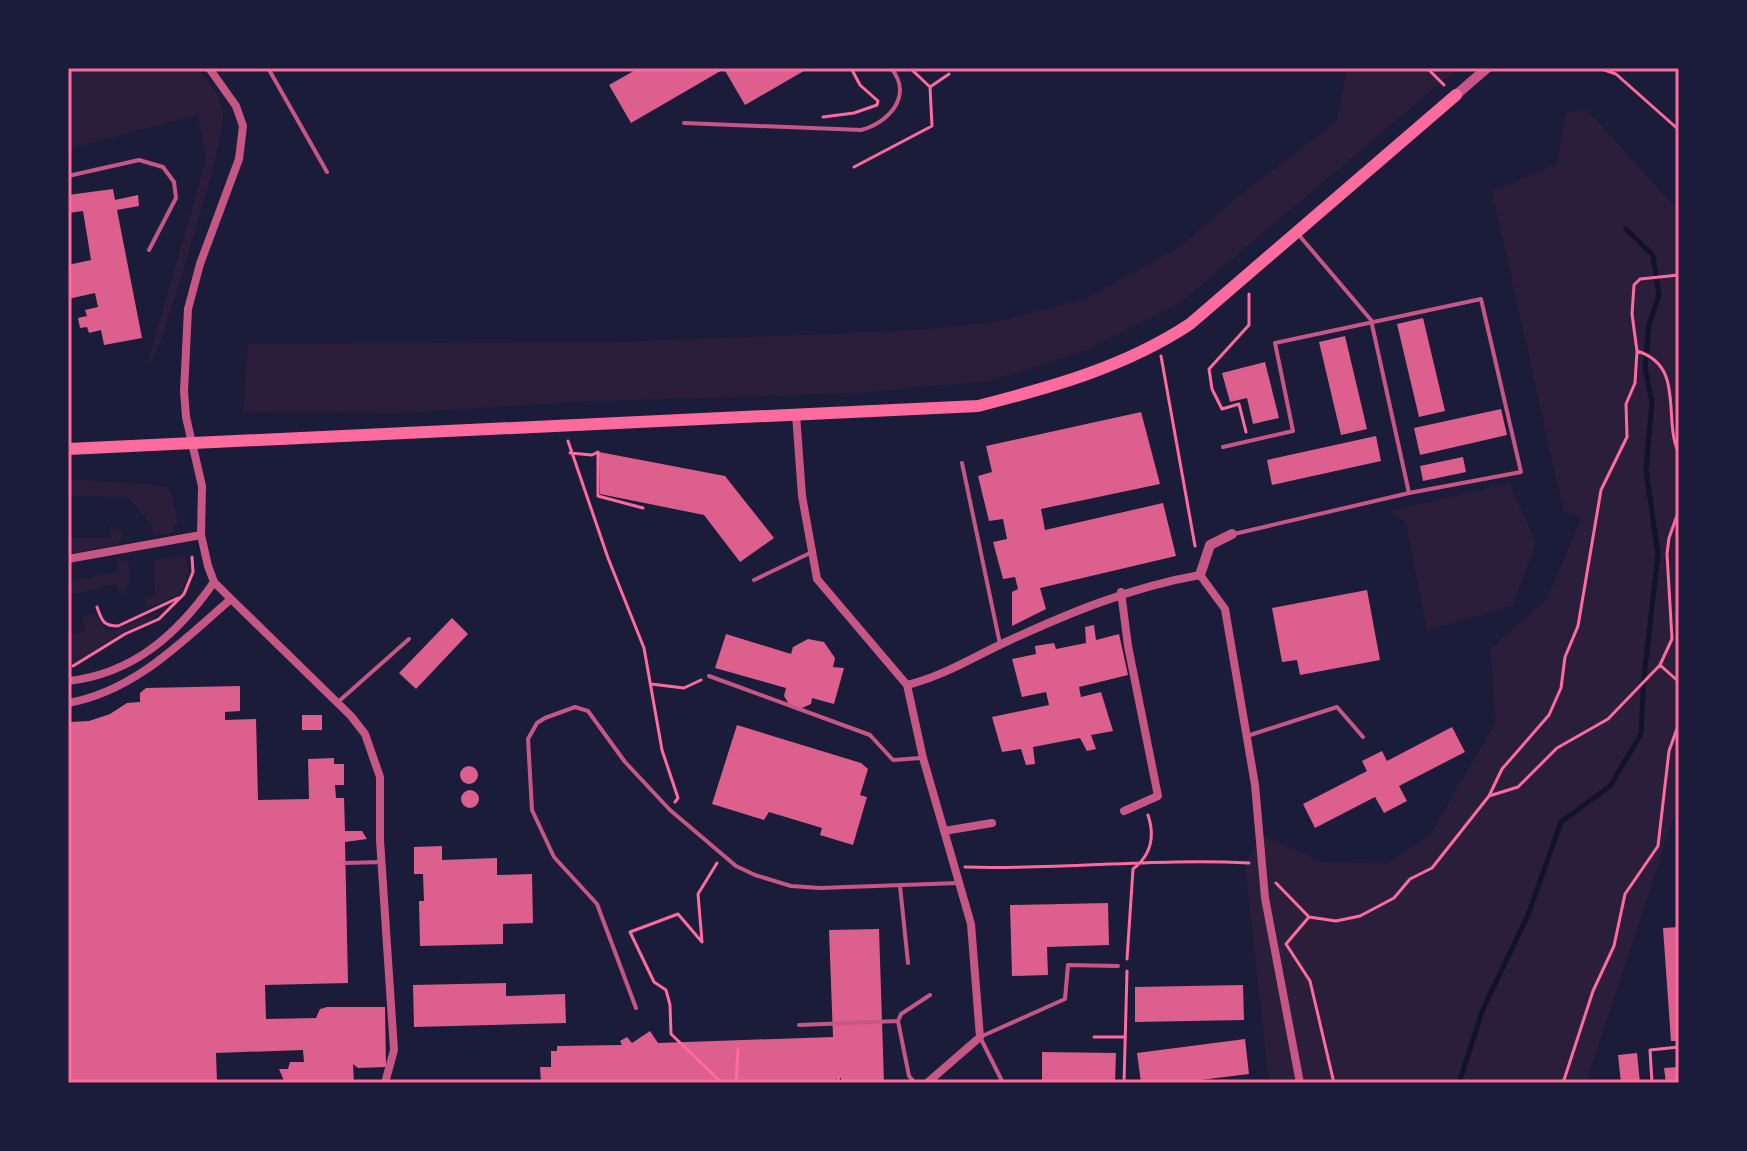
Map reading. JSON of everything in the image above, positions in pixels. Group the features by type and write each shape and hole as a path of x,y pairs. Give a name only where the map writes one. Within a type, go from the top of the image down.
{"main road":[{"path":"68,449 193,446 978,406 1095,373 1159,345 1190,324 1298,234 1456,95"}],"street":[{"path":"209,68 236,106 243,126 239,159 200,264 188,309 184,391 202,486 201,535 214,582 338,702 365,734 377,766 382,793 382,862 394,1050 385,1083"},
{"path":"1456,95 1487,68"},
{"path":"796,414 810,553 817,579 907,685 923,758 971,924 980,1037 927,1083"},
{"path":"1200,575 1210,545 1232,534"},
{"path":"68,559 201,535"},
{"path":"1200,575 1225,609 1255,785 1261,866 1300,1083"},
{"path":"907,685 938,678 1000,644 1121,592 1200,575"},
{"path":"68,681 119,671 183,623 214,582"},
{"path":"1121,592 1128,646 1158,796 1124,811"},
{"path":"68,703 98,698 138,677 231,599"},
{"path":"944,831 992,823"}],"lane":[{"path":"268,68 327,172"},
{"path":"684,123 861,130 879,125 896,108 900,95 891,68"},
{"path":"68,176 139,160 163,167 174,182 176,198 149,250"},
{"path":"1298,234 1371,320 1409,493"},
{"path":"1223,447 1293,431 1275,343 1371,320 1481,299 1521,472 1409,493 1232,534"},
{"path":"962,463 1000,644"},
{"path":"754,580 810,553"},
{"path":"338,702 409,639"},
{"path":"709,676 870,735 893,760 923,758"},
{"path":"636,1008 597,904 554,857 532,810 528,739 532,729 545,718 575,707 588,711 625,762 670,810 722,854 755,875 791,886 958,883"},
{"path":"1247,736 1337,707 1363,737"},
{"path":"345,863 382,862"},
{"path":"900,886 908,963"},
{"path":"1003,1083 980,1037 1065,999 1068,965 1118,966"},
{"path":"915,1083 909,1076 898,1021 901,1014 930,995"},
{"path":"799,1025 898,1021"}],"path":[{"path":"820,118 854,113 877,105 878,101 860,85 851,68"},
{"path":"854,167 932,126 930,87 910,68"},
{"path":"1427,68 1456,95"},
{"path":"1599,68 1616,74 1679,130"},
{"path":"930,87 949,74"},
{"path":"953,867 1033,869 1143,862 1261,866 1309,917 1336,921 1360,916 1394,898 1410,879 1432,868 1489,796 1502,769 1549,715 1561,688 1565,657 1578,626 1601,490 1627,437 1626,404 1635,383 1637,351 1632,314 1634,285 1640,279 1679,275"},
{"path":"1244,278 1250,295 1249,325 1209,369 1212,389 1222,409 1239,404 1248,441"},
{"path":"1159,345 1200,575"},
{"path":"1637,351 1652,356 1668,375 1672,395 1671,436 1679,454"},
{"path":"568,425 570,453 644,648 662,750 678,798 670,810"},
{"path":"570,453 592,455 598,452 598,496 643,508"},
{"path":"1489,796 1518,787 1557,748 1608,719 1660,665 1672,639 1667,554 1679,510"},
{"path":"68,667 159,619 184,594 193,572 188,538"},
{"path":"97,607 101,621 108,626 118,626 184,594"},
{"path":"1660,665 1679,682"},
{"path":"651,684 684,688 709,676"},
{"path":"1563,1083 1593,991 1614,946 1625,894 1658,846 1669,751 1679,723"},
{"path":"1124,1083 1128,915 1133,869 1143,862 1154,834 1144,804"},
{"path":"722,854 698,894 702,942 678,914 630,932 654,982 666,990 671,1034 722,1083"},
{"path":"1309,917 1286,944 1310,981 1334,1083"},
{"path":"1094,1037 1125,1037"},
{"path":"1652,1083 1650,1050 1679,1047"},
{"path":"736,1083 738,1049"}],"shaded area":[{"path":"68,68 197,68 216,93 223,109 217,150 198,221 161,342 146,368 206,160 198,115 68,149"},
{"path":"1347,68 1458,68 1180,303 1087,350 989,381 858,393 572,402 399,413 243,412 248,344 620,342 903,331 991,323 1085,299 1181,246 1238,196 1337,121"},
{"path":"1587,110 1679,211 1679,802 1586,1083 1269,1083 1245,864 1261,834 1322,862 1388,863 1430,835 1496,722 1490,650 1548,597 1581,519 1563,510 1492,191 1557,164 1566,113"},
{"path":"68,479 166,486 172,495 178,522 173,526 173,533 153,535 151,524 128,497 68,496"},
{"path":"1509,483 1536,543 1513,605 1427,631 1406,523 1389,511"},
{"path":"111,525 124,533 117,545 68,554 68,538 111,538"},
{"path":"185,555 189,573 181,594 146,608 144,598 155,596 154,560"},
{"path":"117,557 129,564 129,584 124,593 120,594 116,584 68,596 68,582 119,571"},
{"path":"160,611 151,621 121,633 76,662 68,662 68,635 85,632 82,616 95,613 104,628 111,631"}],"building":[{"path":"639,68 809,68 745,105 724,69 631,123 609,85"},
{"path":"113,189 115,200 138,195 139,206 117,210 142,338 104,345 101,330 89,333 87,327 80,328 78,318 87,316 85,310 98,307 95,293 68,299 68,265 91,260 83,211 68,213 68,195"},
{"path":"1423,318 1445,411 1419,417 1397,324"},
{"path":"1345,336 1367,429 1341,435 1319,342"},
{"path":"1265,362 1279,418 1253,424 1247,398 1230,402 1222,373"},
{"path":"1501,409 1507,435 1420,455 1414,428"},
{"path":"1141,412 1160,484 1041,509 1045,530 1163,503 1176,556 1040,588 1046,609 1012,626 1012,592 1018,589 1015,577 1003,579 993,542 1007,539 1003,519 989,521 978,476 992,472 986,446"},
{"path":"1376,436 1381,461 1272,485 1267,460"},
{"path":"599,452 725,476 774,538 740,562 704,515 600,494"},
{"path":"1463,457 1466,472 1423,481 1420,466"},
{"path":"1367,590 1380,660 1300,675 1297,660 1282,662 1272,608"},
{"path":"452,618 468,634 416,689 399,673"},
{"path":"1094,625 1096,640 1119,634 1128,675 1079,687 1081,697 1101,692 1113,731 1091,735 1096,749 1087,751 1080,738 1033,747 1035,764 1026,765 1021,749 1002,752 992,717 1049,705 1046,692 1022,697 1012,659 1036,654 1035,646 1054,643 1056,649 1086,643 1085,627"},
{"path":"726,634 791,654 793,647 808,639 824,642 835,658 833,667 844,668 834,704 812,698 811,704 802,708 790,706 784,696 786,688 715,668"},
{"path":"240,686 240,711 225,712 225,720 256,719 258,800 309,799 308,759 334,758 334,764 344,764 344,785 335,785 336,798 344,798 345,831 362,831 367,839 345,842 348,983 265,985 266,1019 316,1018 320,1009 327,1007 385,1007 386,1067 358,1068 353,1064 354,1083 285,1083 279,1069 288,1069 290,1062 304,1062 303,1050 216,1053 217,1083 68,1083 70,722 89,721 110,714 127,703 140,702 140,693 146,688"},
{"path":"302,715 322,715 322,730 302,730"},
{"path":"737,725 861,763 868,769 860,795 867,797 853,845 820,835 822,828 769,812 764,820 712,804"},
{"path":"1452,727 1465,752 1399,786 1407,801 1384,813 1375,797 1315,828 1303,804 1367,771 1362,761 1382,751 1387,761"},
{"path":"465,766 473,766 478,775 476,782 465,784 460,779 460,771"},
{"path":"466,790 474,790 479,799 477,806 466,808 461,803 461,795"},
{"path":"442,846 442,860 497,858 497,875 532,874 533,923 503,924 503,944 420,946 419,901 424,901 423,874 414,874 414,847"},
{"path":"1108,903 1109,945 1047,947 1048,975 1012,976 1010,905"},
{"path":"1679,927 1679,1041 1671,1041 1663,928"},
{"path":"879,929 884,1083 841,1083 841,1078 836,1078 837,1083 541,1083 540,1067 551,1067 551,1051 557,1051 557,1046 622,1045 620,1041 627,1037 632,1043 650,1031 658,1043 833,1037 829,930"},
{"path":"506,983 506,996 565,994 566,1023 414,1027 413,985"},
{"path":"1243,985 1244,1020 1135,1022 1135,987"},
{"path":"1245,1039 1249,1074 1176,1083 1141,1083 1137,1053"},
{"path":"1042,1052 1116,1053 1115,1083 1042,1083"},
{"path":"1637,1053 1640,1083 1621,1083 1618,1055"},
{"path":"1679,1067 1679,1083 1666,1083 1664,1068"}],"waterway":[{"path":"1459,1083 1483,1009 1528,915 1561,822 1610,786 1641,734 1658,554 1646,470 1652,402 1645,368 1649,325 1659,295 1653,255 1626,229"}]}
